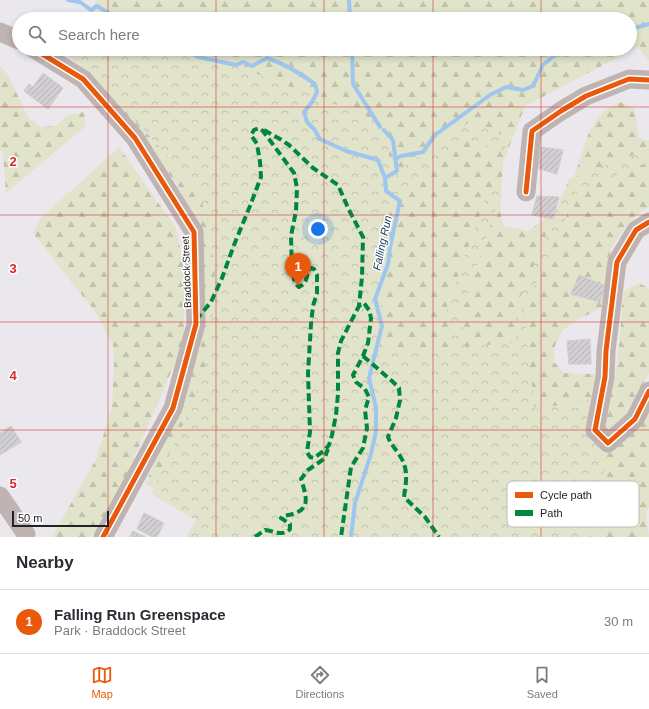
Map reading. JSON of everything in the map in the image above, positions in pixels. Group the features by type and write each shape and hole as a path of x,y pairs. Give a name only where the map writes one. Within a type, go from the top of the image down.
{"street":[{"path":"0,32 12,37"},
{"name":"Braddock Street","path":"45,56 83,79 135,138 194,232 196,324 173,408 116,512 104,537"},
{"path":"526,192 532,131 586,96 629,79 649,80"},
{"path":"649,222 636,230 616,262 606,351 605,377 595,430 608,443 636,419 649,391"},
{"path":"0,496 26,534"}],"green space":[{"path":"97,0 649,0 649,61 637,48 637,12 90,12"},
{"path":"69,56 621,56 525,106 503,163 500,212 504,226 529,231 566,201 588,135 595,122 605,110 620,102 634,108 639,138 649,140 649,207 637,214 627,225 610,250 613,298 601,308 575,321 562,331 555,346 554,362 564,373 616,375 624,291 640,283 649,289 649,373 634,401 649,412 649,507 646,514 649,537 192,537 203,516 146,484 157,453 201,346 202,239 177,184"},
{"path":"78,56 211,56 376,120 387,140 392,174 468,123 512,138 503,151 463,139 391,200 381,301 380,352 449,351 447,306 489,189 502,191 462,310 465,347 517,342 515,310 569,179 649,149 649,162 578,190 524,310 535,409 588,400 605,466 602,481 507,481 507,527 592,527 590,537 186,537 196,520 151,494 192,405 210,354 215,271 207,217 197,189 126,110 74,62"},
{"path":"0,66 8,75 28,117 41,127 56,126 68,115 84,112 86,126 6,193 3,153 0,150"},
{"path":"119,147 176,228 184,268 184,342 122,486 91,537 52,537 96,459 112,407 114,361 113,345 96,313 33,233 41,218"}],"building":[{"path":"43,73 63,88 48,109 24,91 29,84 33,87"},
{"path":"541,147 563,150 557,174 537,168"},
{"path":"537,196 559,197 553,219 532,215"},
{"path":"579,275 605,286 600,302 571,294"},
{"path":"590,339 591,364 569,364 567,341"},
{"path":"11,426 21,442 0,455 0,433"},
{"path":"144,513 164,523 157,537 153,537 137,529"},
{"path":"133,531 146,537 130,537"}],"waterway":[{"path":"68,0 80,2 91,10 97,6 107,12"},
{"name":"Falling Run","path":"349,0 350,12"},
{"path":"637,27 649,24"},
{"path":"196,56 236,65 243,62 252,66 267,58 274,60 304,76 315,84 317,92 312,102 304,112 307,122 314,129 320,139 346,151 378,160 385,178"},
{"name":"Falling Run","path":"352,56 353,84 380,127"},
{"path":"395,159 401,156 423,152 435,135 490,95 506,87 523,90 533,86 543,65 554,56"},
{"name":"Falling Run","path":"351,537 355,503 371,454 376,431 376,408 369,378 382,326 375,299 388,264 390,247 400,201 386,191 385,178 397,171 393,140 384,130"}],"marked path":[{"path":"196,320 211,302 222,278 261,177 257,144 251,135 254,130 259,128 263,131 294,173 297,188 296,211 291,236 292,271 295,283 299,287 303,284 307,278 308,271 311,268 314,269 317,275 317,293 313,306 308,373 310,432 307,452 310,457 314,458 325,450 329,445 332,435 336,415 338,394 338,353 341,341 359,306 364,303 369,310 371,318 368,343 353,375 356,382 365,389 369,397 365,410 367,428 363,448 351,467 341,537"},
{"path":"264,130 289,145 313,168 338,185 363,237 362,277 359,306"},
{"path":"363,356 399,388 400,400 396,418 388,437 405,466 406,476 404,497 425,517 439,537"},
{"path":"255,537 265,530 285,533 290,529 290,524 281,518 283,516 299,512 303,508 306,499 301,479 308,470 324,459 328,449"}],"cycle path":[{"path":"45,56 83,79 135,138 194,232 196,324 173,408 103,537"},
{"path":"526,192 532,131 586,96 629,79 649,80"},
{"path":"649,222 636,230 617,262 606,351 605,377 595,430 608,443 635,419 649,391"}],"place":[{"name":"Falling Run Greenspace","path":"298,286"}]}
